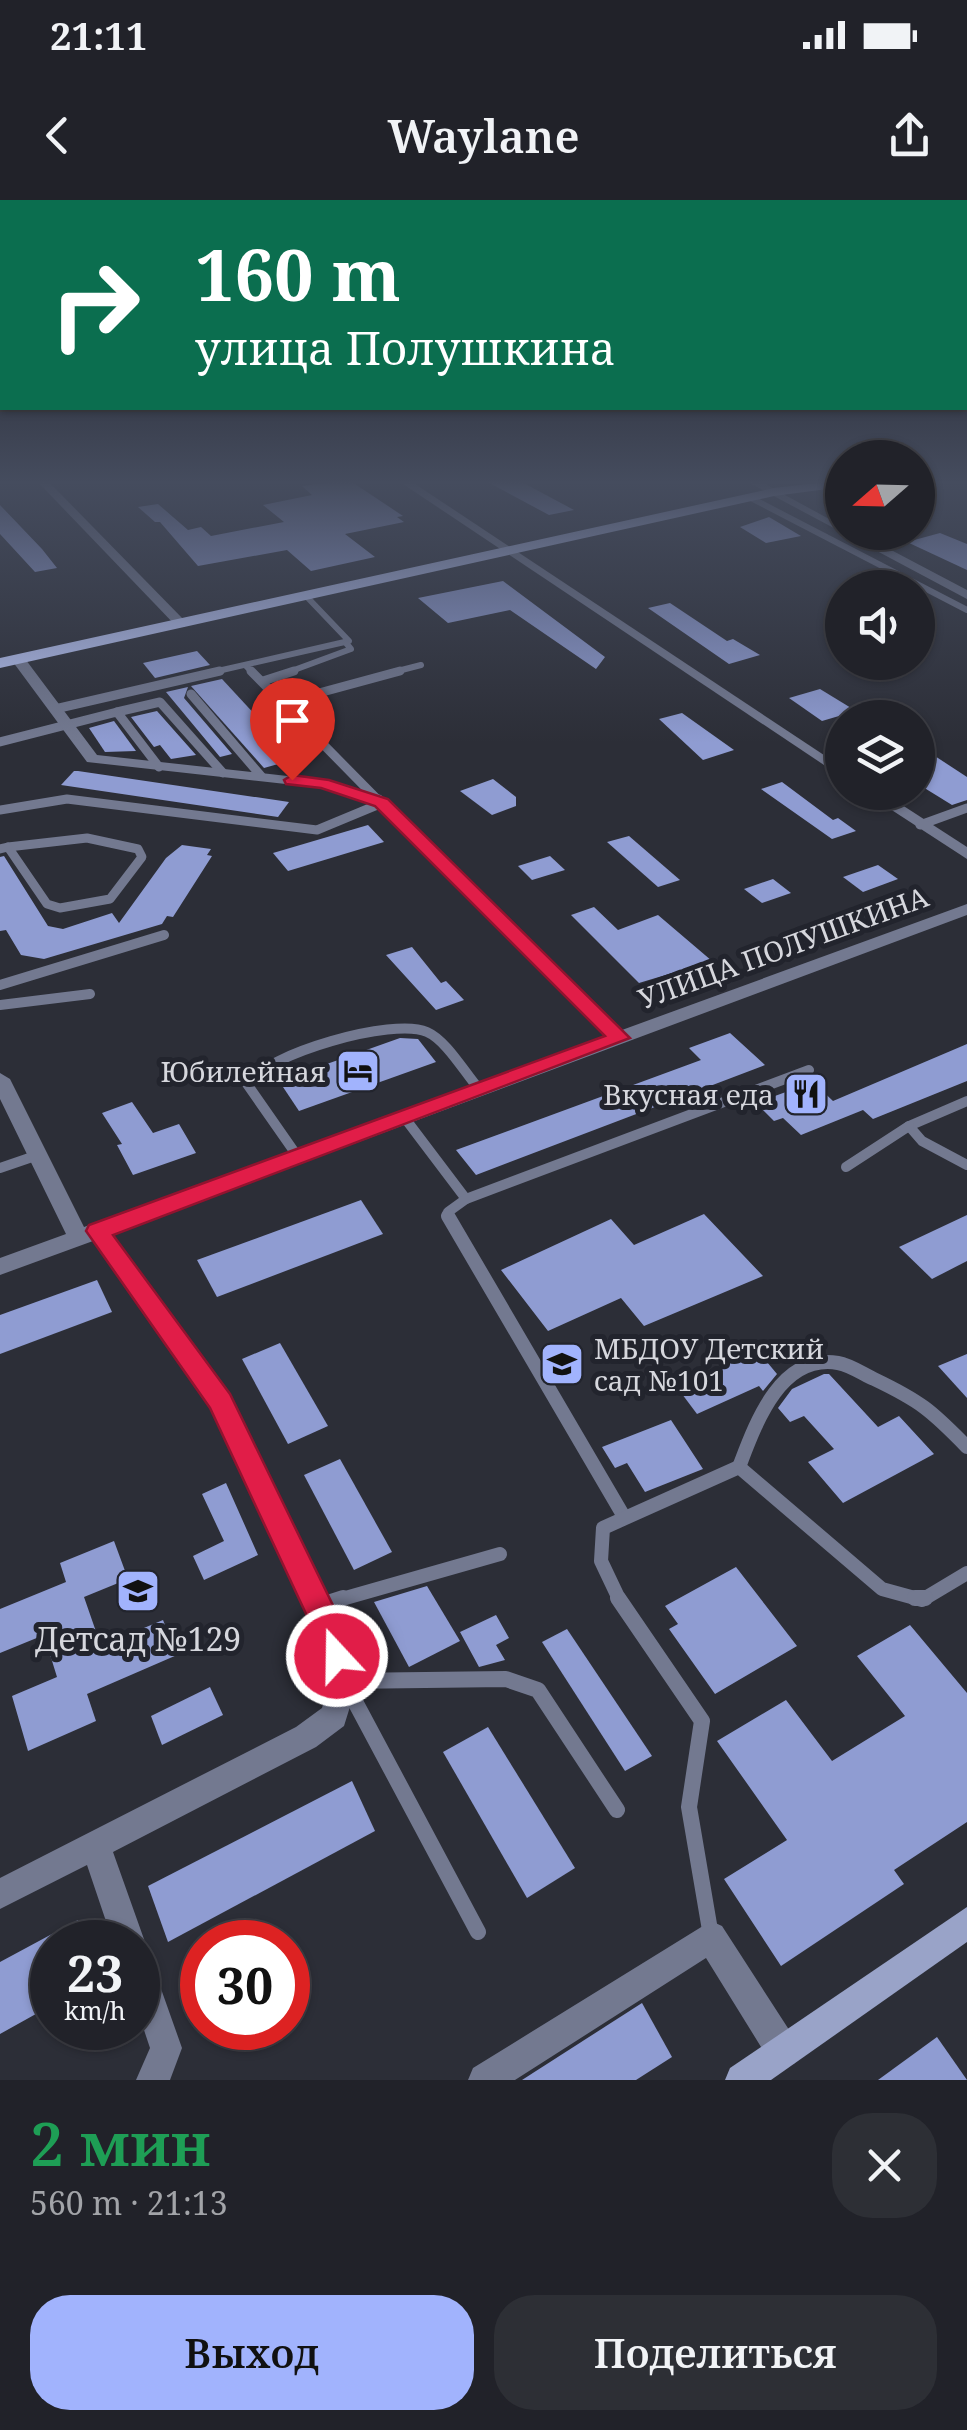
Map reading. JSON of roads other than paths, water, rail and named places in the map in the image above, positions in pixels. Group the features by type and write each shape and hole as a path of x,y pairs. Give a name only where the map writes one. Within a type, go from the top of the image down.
{"main road":[{"path":"0,663 439,568"},
{"path":"742,2080 967,1924"}],"street":[{"path":"126,568 181,624"},
{"path":"534,568 825,762"},
{"path":"915,568 967,595"},
{"path":"18,658 92,759 323,784 379,801 619,1038"},
{"path":"898,810 967,854"},
{"name":"УЛИЦА ПОЛУШКИНА","path":"0,1267 967,909"},
{"path":"0,1079 38,1155 88,1234 220,1401 318,1606 344,1682 334,1716 306,1737 0,1894"},
{"path":"96,1846 121,1920"},
{"path":"485,2080 711,1936 784,2052"},
{"path":"154,2080 166,2048 160,2030"}],"lane":[{"path":"886,568 967,610"},
{"path":"262,682 349,652 349,639 307,597"},
{"path":"55,709 229,665 246,666 346,642"},
{"path":"282,703 421,665"},
{"path":"0,810 46,799 67,799 317,830 379,801 246,666"},
{"path":"190,694 262,776"},
{"path":"0,742 160,702 223,773"},
{"path":"117,712 159,766"},
{"path":"920,825 967,808"},
{"path":"62,837 128,844 138,849 142,857 110,899 94,906 60,908 47,904 4,848 62,837"},
{"path":"0,985 164,935"},
{"path":"0,1004 90,994"},
{"path":"298,1157 247,1084 254,1073 387,1026 420,1028 430,1033 479,1089"},
{"path":"624,1515 448,1212 466,1199 810,1070"},
{"path":"846,1167 909,1126 967,1102"},
{"path":"404,1117 466,1199"},
{"path":"909,1126 922,1140 967,1165"},
{"path":"0,1168 38,1155"},
{"path":"711,1936 690,1840 689,1784 705,1742 702,1720 608,1583 601,1561 602,1528 739,1466 767,1395 786,1380 825,1362 839,1363 924,1403 967,1447"},
{"path":"739,1466 882,1589 922,1600 967,1573"},
{"path":"318,1606 446,1566 500,1554"},
{"path":"478,1932 344,1682 506,1680 538,1690 618,1810"}],"place":[{"name":"Юбилейная","path":"358,1071"},
{"name":"Вкусная еда","path":"806,1094"},
{"name":"МБДОУ Детский сад №101","path":"562,1364"},
{"name":"Детсад №129","path":"138,1591"}]}
